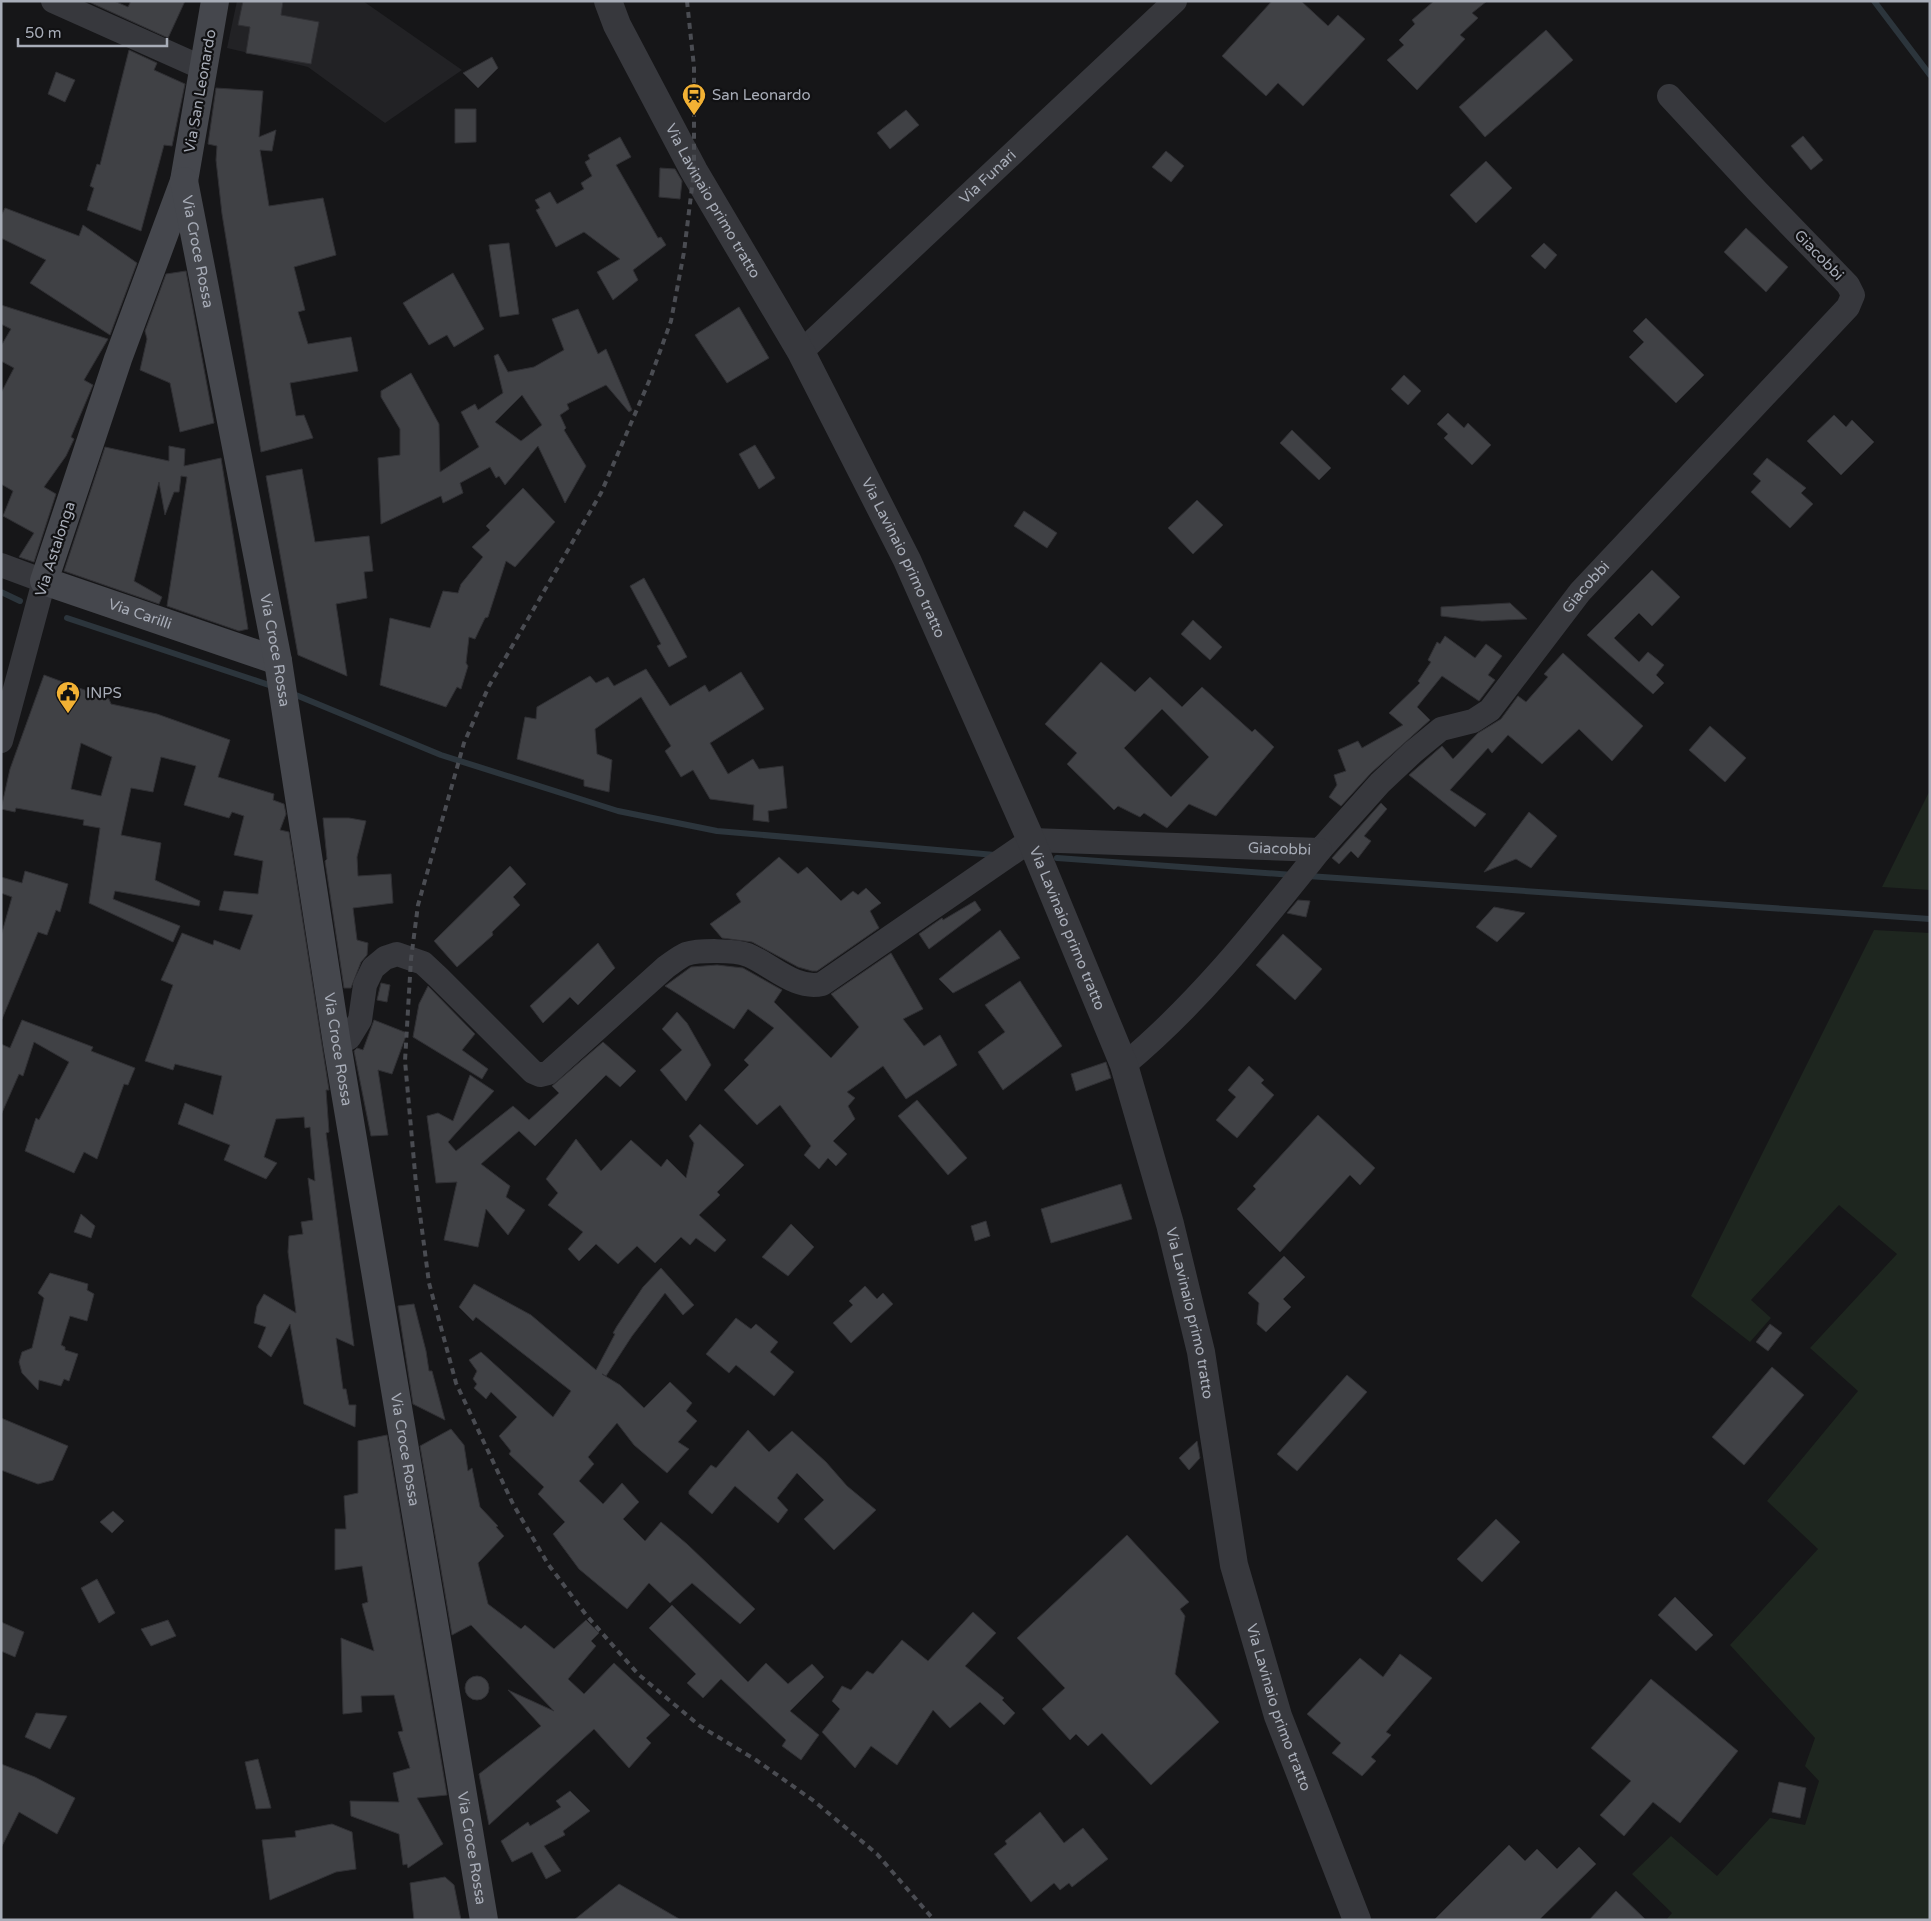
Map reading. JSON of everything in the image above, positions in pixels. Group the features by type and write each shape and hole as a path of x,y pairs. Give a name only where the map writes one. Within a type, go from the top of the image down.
{"main road":[{"name":"Via San Leonardo","path":"184,181 205,69 215,1"},
{"name":"Via Astalonga","path":"44,581 118,359 184,181"},
{"name":"Via Croce Rossa","path":"184,181 278,666 336,1044 484,1920"},
{"name":"Via Carilli","path":"44,581 278,666"}],"street":[{"path":"53,1 205,69"},
{"name":"Via Lavinaio primo tratto","path":"608,1 618,25 694,171 801,352 907,560 1031,840 1124,1065 1170,1224 1201,1352 1234,1565 1278,1716 1357,1920"},
{"name":"Via Funari","path":"801,352 1174,1"},
{"name":"Giacobbi","path":"1031,840 1314,857 1380,784 1413,752 1441,729 1473,721 1490,710 1580,592 1848,307 1853,295 1848,284 1757,191 1669,96"},
{"name":"Via Carilli","path":"1,565 44,581"},
{"name":"Via Astalonga","path":"1,741 44,581"},
{"path":"336,1044 349,1038 360,1020 365,985 373,968 385,958 397,954 423,963 533,1072 540,1075 548,1073 666,967 685,955 705,951 746,954 799,984 814,986 822,984 1031,840"},
{"path":"1124,1065 1151,1043 1238,951 1314,857"}],"shaded area":[{"path":"237,1 363,1 462,70 385,123 308,67 227,48"},
{"path":"1930,790 1930,890 1882,887"},
{"path":"1874,930 1930,933 1930,1920 1666,1920 1672,1913 1632,1874 1671,1836 1717,1876 1770,1818 1805,1825 1819,1781 1805,1766 1815,1738 1730,1645 1818,1549 1767,1501 1858,1391 1810,1348 1897,1254 1839,1205 1751,1300 1771,1318 1750,1342 1691,1296"}],"building":[{"path":"87,1 114,1 128,7 131,1 185,1 168,38"},
{"path":"243,1 283,1 281,15 319,22 311,64 246,53 250,27 238,25"},
{"path":"1272,1 1301,1 1328,26 1338,15 1365,39 1303,106 1278,83 1266,96 1222,56"},
{"path":"1434,1 1487,1 1472,13 1478,18 1460,35 1465,39 1417,90 1387,60 1404,45 1399,40 1415,24 1412,20"},
{"path":"1546,30 1573,60 1485,137 1459,107"},
{"path":"129,50 157,63 154,70 185,84 172,146 164,145 141,231 87,210 94,188 90,186 97,164 100,165"},
{"path":"492,57 498,68 478,88 463,73"},
{"path":"56,72 75,80 65,102 48,94"},
{"path":"216,88 263,91 259,137 276,130 272,151 260,150 269,206 323,198 336,255 294,267 305,310 298,312 308,344 351,337 358,371 290,383 296,416 304,415 313,438 261,452 222,214 216,160 217,146 208,144"},
{"path":"455,109 476,109 476,142 455,143"},
{"path":"906,110 919,125 890,149 877,133"},
{"path":"1803,136 1823,160 1811,170 1791,146"},
{"path":"620,137 631,157 616,165 658,238 661,237 666,245 633,270 638,280 613,300 597,272 620,259 584,232 556,247 536,210 540,208 535,200 550,192 557,204 584,189 581,183 592,176 585,162 590,159 588,155"},
{"path":"1166,151 1184,166 1171,182 1152,167"},
{"path":"1486,161 1512,188 1476,223 1450,195"},
{"path":"660,168 675,169 682,181 680,199 659,197"},
{"path":"5,208 79,236 83,225 137,263 110,335 30,283 46,260 1,238 1,216"},
{"path":"1746,228 1788,267 1766,292 1724,252"},
{"path":"509,243 519,314 500,317 489,245"},
{"path":"1544,243 1557,255 1545,269 1531,256"},
{"path":"186,271 214,423 180,432 170,383 140,370 147,339 145,331 166,274"},
{"path":"453,273 484,329 454,347 447,335 429,345 403,303"},
{"path":"1,305 108,339 84,380 93,385 71,437 74,439 66,456 44,487 56,494 34,562 19,557 34,533 3,516 13,491 1,484 1,393 14,368 1,361 1,346 11,329 1,324"},
{"path":"739,307 769,358 727,383 695,335"},
{"path":"578,309 598,354 606,349 632,410 629,412 606,385 567,404 569,409 560,415 566,428 564,430 586,466 565,503 538,446 505,485 499,476 496,478 490,467 460,483 463,493 443,503 441,496 381,524 378,458 400,455 400,429 381,397 381,391 411,373 439,424 440,472 479,447 461,412 475,404 478,410 503,393 494,356 498,354 508,372 534,367 564,350 552,319","holes":["522,395 542,425 521,441 495,422"]},
{"path":"1646,318 1704,375 1676,403 1629,357 1644,342 1633,331"},
{"path":"1404,375 1421,391 1408,405 1391,389"},
{"path":"1448,413 1464,428 1468,423 1491,445 1472,465 1444,438 1448,434 1437,424"},
{"path":"1834,415 1846,427 1852,420 1874,442 1841,475 1807,441"},
{"path":"1292,430 1331,468 1319,480 1280,443"},
{"path":"755,445 775,478 759,489 739,454"},
{"path":"169,446 185,449 184,466 221,458 248,629 239,631 167,606 187,477 181,476 179,492 174,492 165,515 159,482 134,581 162,597 159,604 64,571 105,447 169,461"},
{"path":"1767,458 1806,488 1801,493 1813,504 1790,528 1751,492 1761,481 1753,474"},
{"path":"302,469 315,542 369,536 373,571 364,572 367,598 336,604 347,676 298,655 266,476"},
{"path":"523,488 555,522 515,567 506,561 488,617 485,618 475,639 469,637 466,663 468,666 461,689 457,687 446,707 380,685 390,618 430,628 443,591 458,593 461,584 483,557 472,547 490,530 486,526"},
{"path":"1197,500 1223,525 1193,554 1168,528"},
{"path":"1024,511 1057,533 1047,548 1014,526"},
{"path":"1652,570 1680,597 1652,626 1639,613 1614,638 1639,662 1648,652 1664,665 1656,675 1664,683 1653,694 1587,635"},
{"path":"644,578 687,657 669,667 657,646 661,644 630,586"},
{"path":"1510,603 1527,619 1482,621 1441,616 1441,607"},
{"path":"1193,620 1222,647 1210,660 1181,634"},
{"path":"1445,636 1475,658 1486,644 1502,656 1488,675 1495,680 1479,701 1442,676 1417,707 1430,720 1371,773 1341,806 1329,797 1337,785 1334,775 1346,771 1338,750 1358,741 1362,748 1403,725 1389,713 1420,683 1418,681 1431,662 1428,660 1437,642 1440,644"},
{"path":"1563,653 1643,726 1612,761 1579,729 1542,764 1508,735 1492,753 1488,748 1450,790 1486,814 1475,827 1409,775 1442,746 1453,759 1478,733 1501,719 1518,696 1526,702 1548,677 1544,674"},
{"path":"1101,662 1135,692 1150,677 1182,707 1202,687 1252,732 1255,729 1274,747 1216,816 1189,804 1167,828 1144,813 1140,817 1118,806 1114,810 1067,764 1077,753 1045,724","holes":["1162,709 1209,757 1171,797 1124,748"]},
{"path":"646,669 670,706 705,685 709,692 741,672 764,709 710,743 728,774 753,759 759,769 783,766 787,808 768,811 769,822 753,820 754,805 710,799 693,770 681,777 665,751 671,746 641,697 595,729 597,754 612,760 609,792 584,786 584,780 517,759 525,717 536,719 537,707 590,676 596,683 608,677 614,686"},
{"path":"44,675 109,699 111,704 157,714 230,740 218,777 274,794 273,800 284,804 286,814 280,830 289,832 329,1090 326,1090 329,1132 326,1133 354,1346 336,1338 343,1389 346,1389 349,1405 356,1405 355,1427 304,1404 290,1324 271,1357 258,1347 266,1327 254,1323 257,1306 264,1294 296,1313 288,1252 289,1236 303,1234 301,1222 313,1220 308,1178 315,1181 310,1127 305,1128 304,1117 276,1119 264,1157 277,1163 266,1179 224,1160 230,1145 178,1124 185,1103 213,1115 222,1076 175,1064 173,1070 145,1061 173,985 161,980 182,933 213,945 214,940 240,950 253,915 219,910 224,891 258,894 263,861 234,855 244,816 232,812 229,818 184,805 196,766 161,757 153,792 131,788 121,835 161,843 155,880 200,901 199,906 115,891 113,899 180,926 173,942 89,903 100,828 83,825 84,820 16,808 15,812 1,809 10,769","holes":["81,743 112,757 101,796 71,789"]},
{"path":"1710,726 1746,758 1725,782 1689,750"},
{"path":"1381,803 1387,809 1364,836 1371,841 1358,858 1351,851 1339,864 1332,858"},
{"path":"1529,812 1557,836 1531,868 1516,859 1484,872"},
{"path":"323,818 349,818 366,821 357,857 358,876 391,874 393,903 353,908 357,940 368,943 367,955 361,962 351,988 344,988 325,861 327,859"},
{"path":"779,857 798,874 807,867 841,901 853,891 858,895 866,888 881,903 870,911 879,928 817,971 798,967 752,942 722,938 710,924 741,902 736,894"},
{"path":"510,866 526,884 513,897 520,905 492,932 493,935 457,967 434,941"},
{"path":"25,871 68,884 60,912 56,910 47,935 38,932 2,1019 1,936 12,897 1,893 1,877 22,883"},
{"path":"1298,900 1310,901 1306,917 1287,913"},
{"path":"975,901 981,910 929,949 919,934 942,918 943,920"},
{"path":"1494,907 1525,913 1497,942 1476,927"},
{"path":"1000,930 1020,958 953,993 939,979"},
{"path":"1283,934 1322,969 1295,1000 1256,965"},
{"path":"598,943 615,968 578,1005 570,997 543,1023 530,1006"},
{"path":"891,953 923,1009 903,1019 924,1046 940,1035 957,1065 906,1099 883,1066 847,1092 855,1098 848,1106 855,1119 833,1141 847,1154 836,1166 828,1158 819,1169 804,1155 811,1146 780,1105 757,1125 724,1090 749,1065 744,1060 774,1028 748,1009 734,1029 665,986 691,967 717,965 743,968 782,990 774,1002 831,1058 859,1027 831,994"},
{"path":"1020,981 1062,1046 1003,1090 978,1052 1005,1032 985,1005"},
{"path":"381,983 390,985 387,1002 377,1000"},
{"path":"428,986 475,1034 462,1050 488,1069 482,1079 413,1037 419,1004"},
{"path":"677,1012 687,1023 711,1065 686,1101 660,1070 682,1050 662,1029"},
{"path":"22,1020 93,1047 91,1051 135,1068 128,1085 124,1084 97,1159 84,1152 74,1173 25,1151 36,1118 39,1120 69,1062 34,1042 23,1076 19,1074 1,1115 1,1044 10,1048"},
{"path":"374,1020 407,1033 392,1074 378,1070 388,1135 371,1136 354,1051 357,1048 363,1050"},
{"path":"603,1042 636,1071 620,1087 606,1075 535,1146 519,1131 481,1164 510,1186 506,1197 525,1210 508,1235 486,1209 478,1247 444,1240 457,1182 436,1183 427,1116 438,1113 453,1121 470,1075 494,1091 448,1142 456,1151 513,1106 529,1120 559,1093 552,1086"},
{"path":"1106,1062 1111,1078 1076,1091 1071,1074"},
{"path":"1249,1066 1264,1080 1261,1083 1274,1095 1237,1138 1216,1120 1236,1097 1228,1090"},
{"path":"917,1100 967,1158 948,1175 898,1116"},
{"path":"1318,1115 1375,1168 1360,1185 1350,1175 1280,1252 1237,1209 1256,1189 1253,1186"},
{"path":"700,1124 744,1165 717,1192 720,1195 699,1215 726,1240 715,1252 696,1238 690,1245 681,1237 655,1263 637,1246 618,1264 596,1244 579,1261 568,1249 583,1232 548,1205 558,1193 546,1179 576,1139 601,1171 631,1140 661,1167 667,1159 686,1178 694,1143 689,1136"},
{"path":"1121,1184 1132,1219 1051,1243 1041,1209"},
{"path":"81,1214 95,1226 91,1238 74,1232"},
{"path":"986,1221 990,1236 975,1241 971,1226"},
{"path":"791,1224 814,1247 788,1276 762,1257"},
{"path":"1284,1256 1305,1277 1283,1299 1291,1307 1266,1332 1257,1324 1259,1303 1248,1293"},
{"path":"661,1268 694,1305 683,1315 665,1293 632,1336 606,1376 602,1374 620,1385 644,1408 670,1382 692,1403 686,1411 697,1421 678,1442 689,1449 667,1473 634,1445 617,1423 588,1457 594,1464 579,1481 603,1504 622,1483 639,1502 623,1519 645,1541 661,1522 687,1544 755,1609 740,1624 692,1583 670,1603 649,1583 627,1609 579,1569 553,1534 565,1522 538,1494 544,1487 509,1454 511,1451 499,1436 517,1417 491,1392 486,1399 474,1388 477,1384 473,1379 477,1371 469,1360 481,1352 553,1417 571,1391 476,1317 473,1321 459,1307 474,1284 531,1315 596,1370 615,1334 613,1333 617,1326 643,1287"},
{"path":"50,1273 88,1284 87,1290 94,1294 87,1321 70,1316 61,1345 65,1347 65,1350 78,1354 69,1381 64,1379 61,1386 39,1380 38,1390 22,1373 19,1362 22,1352 32,1348 44,1298 38,1293"},
{"path":"865,1286 877,1299 883,1293 893,1304 851,1343 833,1323 853,1305 849,1301"},
{"path":"414,1304 429,1371 432,1371 445,1420 413,1404 398,1306"},
{"path":"736,1318 751,1329 756,1324 778,1342 770,1352 794,1372 774,1396 736,1365 729,1373 706,1354"},
{"path":"1770,1324 1782,1333 1768,1351 1756,1342"},
{"path":"1772,1367 1804,1395 1744,1465 1712,1437"},
{"path":"1347,1375 1367,1392 1297,1471 1277,1454"},
{"path":"1,1418 68,1446 53,1480 38,1484 1,1470"},
{"path":"451,1429 464,1445 468,1471 472,1468 480,1507 498,1526 496,1527 504,1536 478,1563 488,1604 521,1629 525,1625 554,1649 586,1620 599,1633 591,1641 596,1646 568,1679 584,1694 614,1663 670,1715 646,1738 651,1743 629,1768 594,1729 489,1825 479,1774 541,1726 508,1690 554,1711 471,1625 452,1635 420,1446"},
{"path":"748,1430 769,1452 792,1431 826,1462 847,1486 876,1510 834,1550 804,1519 824,1500 797,1473 777,1498 788,1510 778,1523 735,1486 712,1514 689,1494 689,1491 711,1465 716,1468"},
{"path":"387,1435 447,1795 417,1798 443,1844 408,1868 407,1864 403,1865 399,1834 351,1816 350,1801 399,1802 393,1773 410,1768 398,1732 403,1731 394,1695 361,1696 362,1712 343,1714 341,1638 374,1651 362,1604 368,1602 362,1566 335,1570 335,1529 346,1529 344,1496 358,1493 358,1441"},
{"path":"1197,1441 1200,1458 1189,1470 1179,1458"},
{"path":"113,1511 124,1521 112,1533 100,1522"},
{"path":"1496,1519 1520,1542 1482,1582 1457,1559"},
{"path":"1127,1535 1189,1602 1180,1609 1185,1616 1175,1674 1219,1722 1151,1785 1102,1733 1088,1746 1076,1734 1070,1740 1042,1709 1065,1688 1017,1638"},
{"path":"97,1579 115,1613 99,1623 81,1588"},
{"path":"1675,1597 1713,1635 1696,1651 1658,1615"},
{"path":"672,1605 748,1682 766,1663 788,1684 812,1664 824,1677 790,1711 819,1735 801,1760 782,1746 786,1740 721,1679 703,1698 687,1683 696,1674 649,1628"},
{"path":"973,1612 996,1633 965,1666 1004,1698 1002,1700 1015,1713 1004,1725 980,1702 950,1728 933,1710 897,1765 871,1746 855,1768 822,1732 840,1709 832,1701 842,1686 851,1690 867,1671 873,1674 902,1640 928,1661"},
{"path":"168,1620 176,1636 151,1646 141,1629"},
{"path":"1,1622 24,1632 15,1657 1,1651"},
{"path":"1400,1654 1432,1678 1386,1732 1391,1735 1371,1757 1376,1761 1362,1776 1332,1753 1341,1743 1307,1714 1360,1658 1383,1677"},
{"path":"477,1676 486,1679 489,1688 486,1697 477,1700 468,1697 465,1688 468,1679"},
{"path":"1651,1679 1738,1751 1680,1823 1653,1802 1624,1836 1600,1815 1631,1781 1591,1748"},
{"path":"36,1713 67,1716 50,1749 25,1737"},
{"path":"258,1759 271,1808 256,1809 245,1762"},
{"path":"1,1764 35,1777 75,1798 57,1834 19,1812 1,1848"},
{"path":"1779,1782 1806,1788 1800,1818 1772,1812"},
{"path":"570,1791 590,1811 563,1831 565,1835 544,1846 561,1871 546,1879 532,1852 512,1862 501,1841 528,1822 530,1826 561,1807 556,1801"},
{"path":"1040,1812 1064,1843 1083,1828 1108,1859 1072,1887 1069,1883 1060,1890 1054,1883 1031,1902 994,1854 1007,1844 1005,1841"},
{"path":"332,1824 352,1832 356,1869 336,1872 270,1900 262,1840 296,1837 295,1831"},
{"path":"1509,1845 1525,1861 1537,1849 1557,1869 1579,1847 1596,1864 1539,1920 1434,1920"},
{"path":"445,1877 454,1885 461,1920 414,1920 410,1883"},
{"path":"619,1884 681,1920 574,1920"},
{"path":"1616,1891 1646,1920 1589,1920"}],"waterway":[{"path":"1874,1 1930,75"},
{"path":"1,592 20,601"},
{"path":"67,618 275,687"},
{"path":"291,693 441,755 618,811 717,831 995,855"},
{"path":"1057,858 1293,875"},
{"path":"1308,876 1930,919"}],"railway":[{"path":"687,1 694,67 694,171 684,252 671,321 650,379 601,493 489,686 464,743 418,905 411,959 405,1061 416,1184 429,1283 456,1383 513,1504 548,1564 587,1616 638,1674 700,1726 756,1760 814,1801 877,1854 934,1920"}],"place":[{"name":"San Leonardo","path":"694,116"},
{"name":"INPS","path":"68,714"}]}
